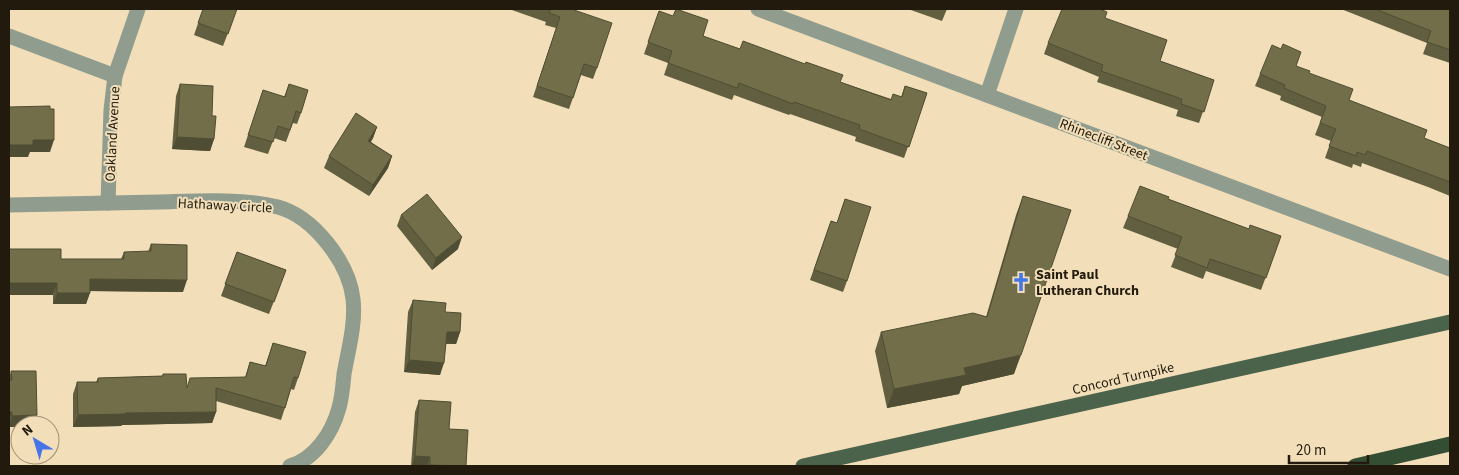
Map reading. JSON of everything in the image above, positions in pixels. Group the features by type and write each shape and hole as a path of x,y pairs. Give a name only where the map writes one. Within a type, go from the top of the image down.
{"highway":[{"path":"1355,466 1450,444"}],"main road":[{"name":"Concord Turnpike","path":"803,466 1450,322"}],"street":[{"name":"Oakland Avenue","path":"108,203 111,110 115,76 138,9"},
{"name":"Rhinecliff Street","path":"758,9 1450,269"},
{"path":"987,95 1016,9"},
{"path":"9,36 115,76"},
{"name":"Hathaway Circle","path":"9,206 225,202 257,204 278,207 298,215 312,226 334,252 348,281 353,298 354,314 339,408 332,428 323,442 310,456 290,466"}],"building":[{"path":"203,9 237,9 228,34 198,23"},
{"path":"546,9 575,9 612,23 597,68 584,64 573,98 537,86 560,17 549,13 550,10"},
{"path":"676,9 708,20 703,36 740,49 743,41 805,64 806,62 843,75 840,82 891,100 893,94 902,97 905,86 927,93 909,147 859,129 860,125 794,102 793,104 739,83 737,88 668,63 672,51 648,42 659,11 673,16"},
{"path":"1062,9 1100,9 1107,12 1105,18 1167,40 1160,61 1214,80 1204,112 1181,104 1182,99 1101,71 1103,65 1048,43"},
{"path":"1375,9 1450,9 1450,50 1427,42 1431,31"},
{"path":"1283,44 1301,52 1296,66 1310,71 1309,73 1353,89 1349,100 1427,130 1424,138 1450,148 1450,182 1367,151 1365,155 1357,152 1356,156 1329,146 1336,129 1320,123 1326,106 1284,88 1285,85 1260,74 1272,45 1281,49"},
{"path":"180,84 213,86 212,116 216,116 214,139 177,137"},
{"path":"289,84 308,90 301,113 296,111 290,130 278,126 273,142 248,135 263,90 285,97"},
{"path":"50,106 50,109 54,109 54,140 33,140 33,145 9,145 9,107"},
{"path":"356,113 377,127 368,141 392,156 373,185 329,156"},
{"path":"1140,186 1169,197 1168,199 1249,229 1250,225 1281,236 1266,278 1210,259 1207,268 1175,255 1182,237 1128,216"},
{"path":"427,194 462,237 436,258 401,215"},
{"name":"Saint Paul Lutheran Church","path":"1023,196 1071,210 1021,355 964,368 966,375 894,389 881,332 973,313 987,317"},
{"path":"845,199 871,207 847,281 814,270 831,221 837,223"},
{"path":"151,244 187,245 187,280 90,279 90,293 57,293 57,283 9,283 9,249 61,249 61,259 124,259 124,252 151,251"},
{"path":"237,252 286,270 274,302 225,284"},
{"path":"413,300 446,303 445,312 461,313 460,332 447,332 444,363 409,360"},
{"path":"273,343 306,352 298,378 294,377 285,408 216,388 216,412 78,415 77,382 98,382 98,378 186,374 187,388 190,378 246,377 250,362 266,366"},
{"path":"11,371 36,371 37,415 12,415 12,412 9,412 9,380 12,380"},
{"path":"419,400 451,402 449,429 468,430 466,466 430,465 430,457 415,456"}],"place":[{"name":"Saint Paul Lutheran Church","path":"1021,282"}]}
